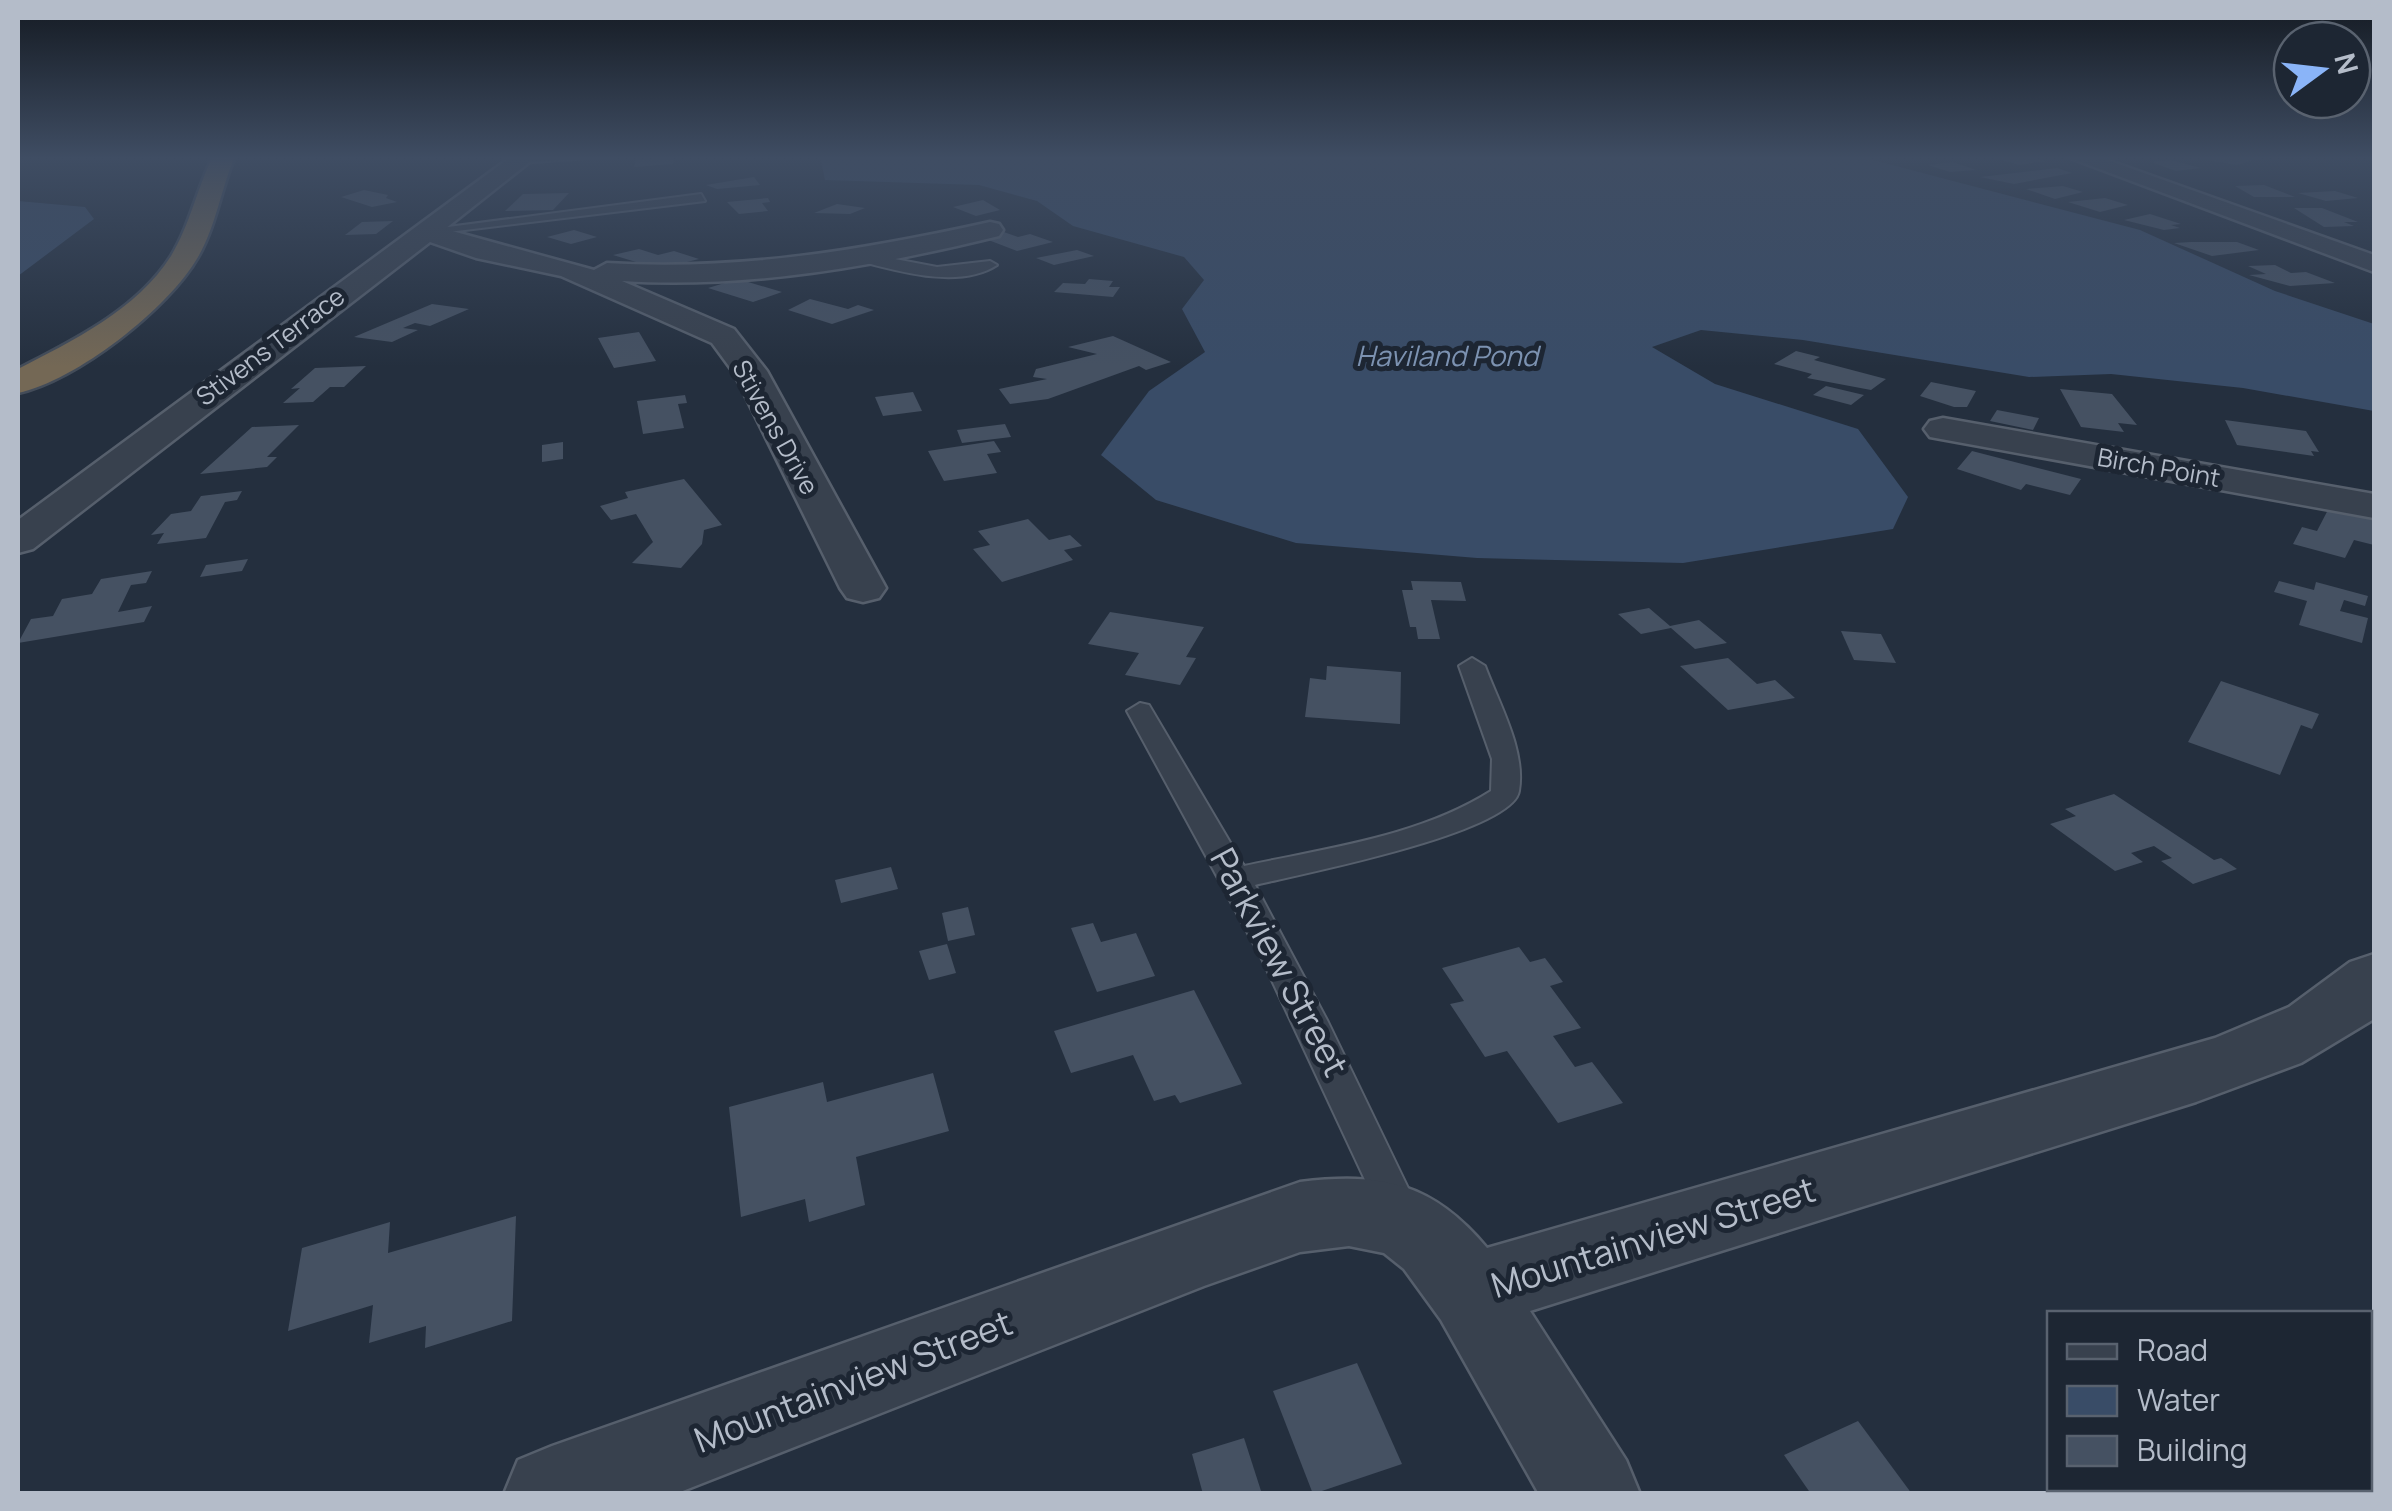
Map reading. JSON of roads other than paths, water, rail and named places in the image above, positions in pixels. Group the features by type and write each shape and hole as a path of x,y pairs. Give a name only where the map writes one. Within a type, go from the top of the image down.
{"highway":[{"path":"116,291 153,258 167,227"},
{"path":"18,382 88,343 143,303 187,253 197,227"},
{"path":"18,359 122,309 164,278 187,253"}],"street":[{"name":"Stivens Terrace","path":"18,540 430,227"},
{"path":"2271,227 2374,264"},
{"path":"569,269 678,276 853,256 990,230"},
{"name":"Stivens Drive","path":"424,231 486,252 569,269 722,336 750,371 863,588"},
{"name":"Birch Point","path":"1944,428 2374,506"},
{"name":"Mountainview Street","path":"552,1494 1300,1217 1349,1211 1404,1221 1432,1244 1471,1292 1650,1233 1902,1164 2255,1052 2353,1003 2374,979"},
{"path":"1471,1292 1592,1494"}],"lane":[{"path":"424,231 462,227"},
{"path":"853,256 922,273 955,274 990,265"},
{"path":"1239,878 1447,826 1486,810 1505,795 1506,759 1472,666"},
{"name":"Parkview Street","path":"1140,712 1239,878 1350,1096 1404,1221"}],"water":[{"path":"18,227 84,227 18,276"},
{"name":"Haviland Pond","path":"1075,227 2127,227 2275,291 2374,324 2374,411 2243,388 2111,374 2029,377 1803,340 1701,330 1652,347 1715,384 1858,429 1908,497 1893,529 1683,563 1477,558 1296,543 1156,500 1101,455 1149,391 1205,352 1182,309 1204,280 1184,257"}]}
